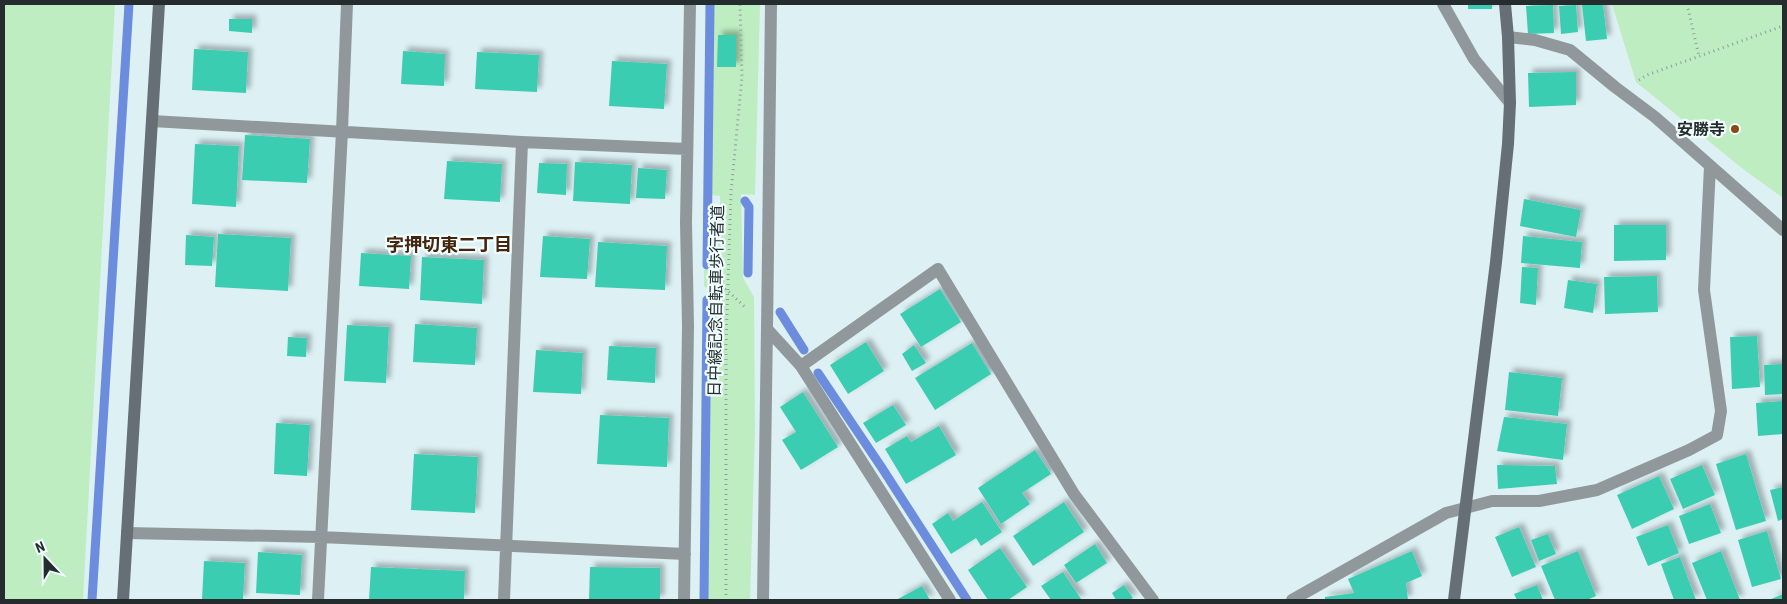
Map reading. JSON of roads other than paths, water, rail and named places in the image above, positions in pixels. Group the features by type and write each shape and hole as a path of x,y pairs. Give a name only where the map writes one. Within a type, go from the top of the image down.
{"street":[{"path":"123,600 159,4"},
{"path":"318,600 347,4"},
{"path":"684,600 688,326 686,222 690,4"},
{"path":"763,600 771,4"},
{"path":"1444,4 1474,59 1510,103"},
{"path":"1454,600 1496,262 1508,144 1510,103 1505,4"},
{"path":"1508,37 1535,40 1570,50 1619,91 1655,117 1783,230"},
{"path":"152,121 522,142 688,149"},
{"path":"504,600 522,142"},
{"path":"1292,600 1446,513 1492,501 1539,501 1597,490 1689,450 1717,435 1721,411 1704,290 1710,166"},
{"path":"801,366 938,269 1074,494 1153,600"},
{"path":"768,330 801,366 950,600"},
{"path":"128,533 321,537 684,554"}],"waterway":[{"path":"92,600 129,4"},
{"path":"707,265 710,4"},
{"path":"745,201 749,207 748,273"},
{"path":"704,600 707,300"},
{"path":"780,312 804,350"},
{"path":"818,373 967,600"}],"place":[{"name":"安勝寺","path":"1735,129"}],"district":[{"name":"字押切東二丁目","path":"449,244"}]}
